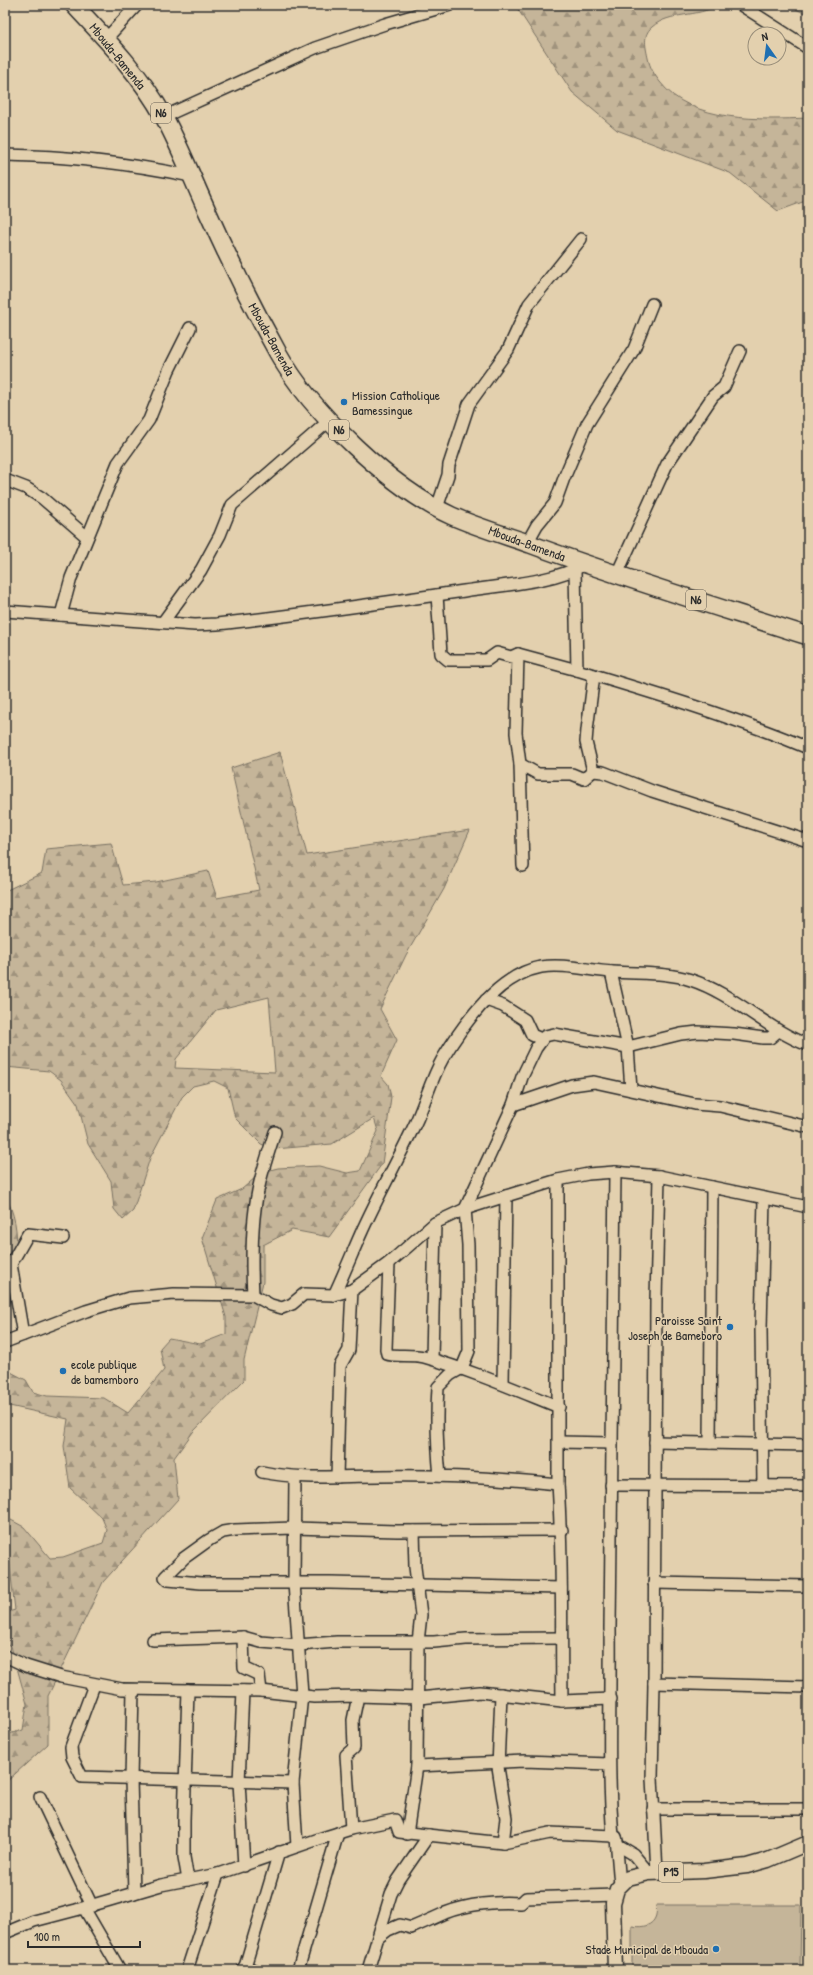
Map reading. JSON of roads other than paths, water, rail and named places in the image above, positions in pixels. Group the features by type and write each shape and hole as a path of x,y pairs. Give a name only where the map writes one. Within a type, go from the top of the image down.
{"highway":[{"name":"Mbouda-Bamenda","path":"74,5 106,39 140,81 163,117 219,238 279,355 297,382 330,420 377,466 405,488 453,516 527,543 580,567 617,574 808,636"}],"main road":[{"name":"P15","path":"617,1890 628,1878 653,1872 704,1871 747,1866 768,1860 808,1843"},
{"path":"615,1970 612,1921 617,1890"}],"street":[{"path":"106,39 137,5"},
{"path":"163,117 315,48 385,24 450,5"},
{"path":"741,5 808,48"},
{"path":"5,155 74,157 141,166 191,176"},
{"path":"437,508 469,404 508,350 529,304 580,239"},
{"path":"527,543 537,526 555,503 587,424 634,349 652,304"},
{"path":"61,615 72,578 87,537 118,463 149,420 169,370 190,328"},
{"path":"617,574 667,464 713,396 724,387 740,351"},
{"path":"163,622 201,570 220,536 232,505 330,420"},
{"path":"5,480 26,488 42,498 87,537"},
{"path":"5,611 195,625 232,622 437,595 564,575 580,567 577,670"},
{"path":"437,595 441,654 448,660 487,660 496,653 511,657 518,654 594,675 784,738 808,748"},
{"path":"518,654 516,733 520,764 523,866"},
{"path":"593,771 586,742 586,730 594,675"},
{"path":"520,764 538,774 572,774 584,778 593,771 603,772 652,791 808,841"},
{"path":"334,1296 362,1231 415,1124 443,1058 467,1022 486,1000 505,983 540,967 556,966 611,972 671,976 690,980 743,1006 778,1031 808,1045"},
{"path":"611,972 628,1047 631,1090"},
{"path":"486,1000 503,1006 525,1020 532,1035 542,1039"},
{"path":"440,1476 437,1445 436,1407 438,1387 450,1375 462,1368 468,1355 468,1245 465,1209 513,1105 522,1077 542,1039 549,1034 559,1034 628,1047 680,1034 698,1032 770,1038 778,1031"},
{"path":"513,1105 554,1090 580,1083 601,1082 695,1104 720,1106 808,1127"},
{"path":"252,1295 252,1240 257,1197 259,1183 275,1132"},
{"path":"379,1937 388,1930 400,1925 411,1928 446,1912 475,1905 506,1902 521,1903 526,1898 617,1890 609,1764 611,1699 611,1443 614,1172"},
{"path":"5,1342 86,1311 128,1298 174,1294 252,1295 271,1305 282,1308 292,1304 304,1294 334,1296 352,1290 389,1263 435,1223 465,1209 558,1180 588,1174 614,1172 659,1176 808,1208"},
{"path":"653,1872 652,1778 659,1176"},
{"path":"558,1180 558,1484 562,1530 562,1701"},
{"path":"710,1443 712,1187"},
{"path":"503,1384 506,1196"},
{"path":"763,1485 761,1329 764,1198"},
{"path":"432,1359 435,1223"},
{"path":"23,1335 11,1264 28,1234 63,1238"},
{"path":"389,1263 386,1352 392,1356 410,1354 462,1368 559,1407"},
{"path":"337,1477 340,1366 349,1350 352,1290"},
{"path":"559,1442 611,1443"},
{"path":"655,1442 808,1445"},
{"path":"262,1472 295,1477 440,1476 490,1478 558,1484"},
{"path":"295,1477 294,1583 302,1695 293,1783 297,1846"},
{"path":"611,1485 808,1486"},
{"path":"561,1588 294,1583 201,1583 168,1580 165,1577 194,1550 223,1532 254,1528 414,1531 562,1530"},
{"path":"407,1834 418,1766 418,1642 421,1615 419,1585 415,1567 414,1531"},
{"path":"654,1583 808,1586"},
{"path":"153,1640 243,1637 261,1642 298,1645 418,1642 466,1639 561,1638"},
{"path":"243,1637 243,1666 246,1670 259,1675 261,1691"},
{"path":"5,1656 44,1672 94,1685 133,1690 261,1691 314,1697 358,1696 419,1698 480,1692 562,1701 611,1699"},
{"path":"654,1683 808,1687"},
{"path":"94,1685 71,1747 72,1758 82,1777 293,1783"},
{"path":"133,1690 131,1779 134,1893"},
{"path":"188,1690 184,1780 184,1856 188,1880"},
{"path":"243,1691 239,1782 244,1866"},
{"path":"501,1694 499,1762 506,1818 503,1843"},
{"path":"351,1829 346,1755 354,1748 353,1720 358,1696"},
{"path":"418,1766 524,1761 609,1764"},
{"path":"40,1797 88,1907 120,1970"},
{"path":"653,1810 808,1809"},
{"path":"5,1932 34,1920 88,1907 134,1893 218,1874 244,1866 279,1852 351,1829 395,1820 399,1832 407,1834 503,1843 550,1833 614,1836"},
{"path":"298,1970 338,1833"},
{"path":"368,1970 391,1894 398,1880 429,1835"},
{"path":"614,1836 618,1845 633,1854 653,1872"},
{"path":"248,1969 279,1852"},
{"path":"187,1970 218,1874"}],"place":[{"name":"Mission Catholique Bamessingue","path":"344,402"},
{"name":"Paroisse Saint Joseph de Bameboro","path":"730,1327"},
{"name":"ecole publique de bamemboro","path":"63,1371"},
{"name":"Stade Municipal de Mbouda","path":"716,1949"}]}
